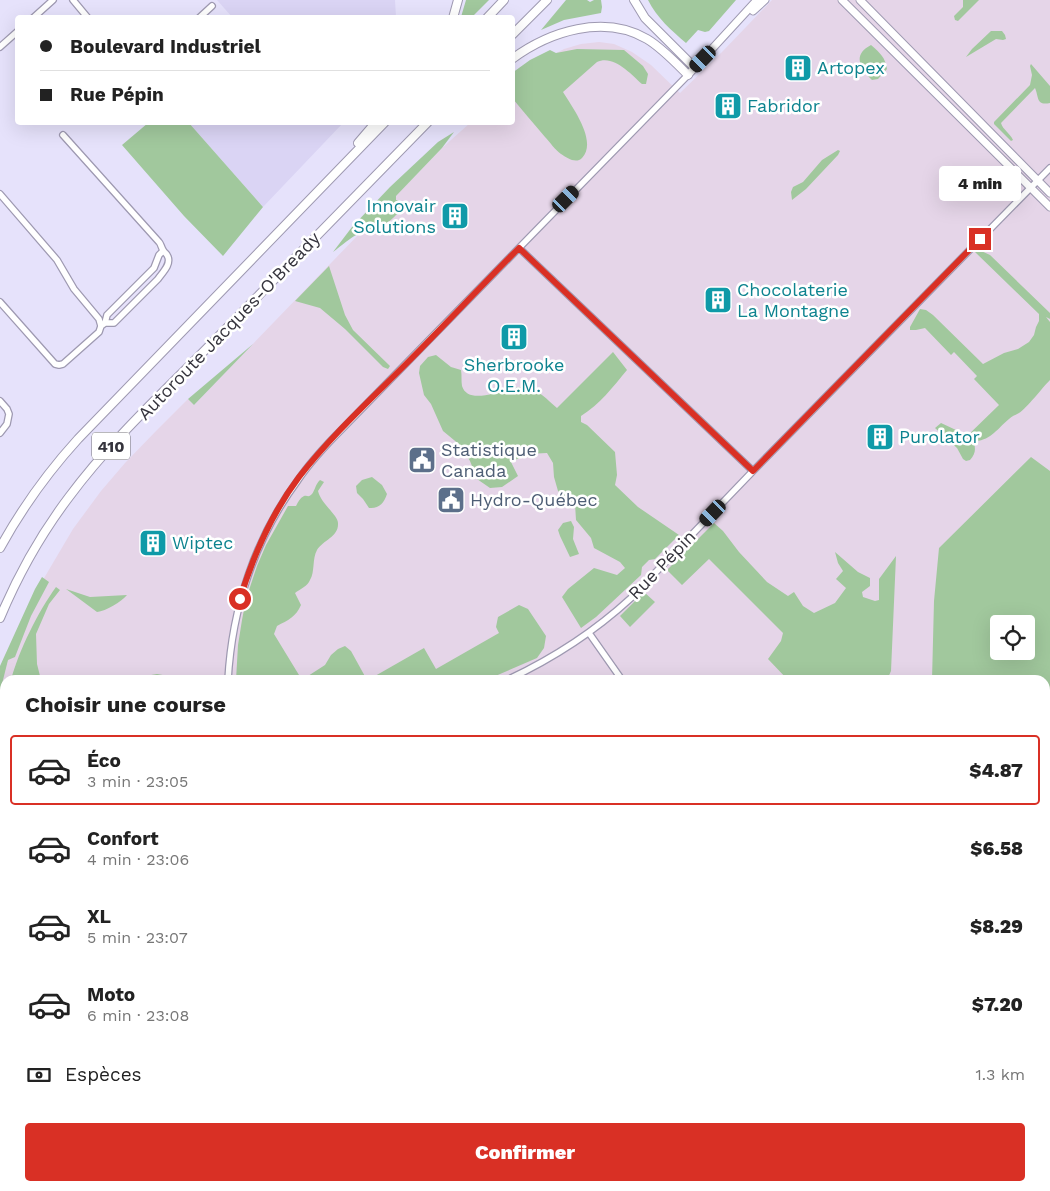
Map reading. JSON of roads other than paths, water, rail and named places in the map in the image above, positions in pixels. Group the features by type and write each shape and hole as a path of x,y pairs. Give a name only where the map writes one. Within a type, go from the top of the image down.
{"highway":[{"path":"454,15 458,0"},
{"path":"490,15 504,0"},
{"path":"515,32 547,0"},
{"path":"634,0 644,18 694,68"},
{"path":"515,57 531,46 563,33 585,28 607,27 625,30 646,39 688,75"},
{"path":"315,194 373,125"},
{"name":"Autoroute Jacques-O'Bready","path":"0,548 35,492 78,439 381,125"},
{"name":"Autoroute Jacques-O'Bready","path":"0,618 19,576 38,542 68,498 97,462 425,125"},
{"path":"400,150 430,125"}],"main road":[{"path":"688,75 757,0"},
{"path":"716,45 765,0"},
{"path":"842,0 1050,207"},
{"path":"860,0 1050,193"}],"street":[{"path":"36,15 53,0"},
{"path":"73,0 86,15"},
{"path":"202,15 212,6"},
{"path":"0,47 15,34"},
{"path":"229,675 234,627 245,583 275,515 312,462 688,75"},
{"path":"63,135 159,242 167,255 168,261 163,273 114,322 103,325"},
{"name":"Rue Pépin","path":"517,675 548,659 589,633 640,589 1050,168"},
{"path":"0,194 57,260 74,289 103,325"},
{"path":"519,248 753,471"},
{"path":"0,302 55,364 59,366 100,332 107,315 154,268 159,255 163,251"},
{"path":"0,400 10,414 7,424 0,433"},
{"path":"589,633 618,675"}],"place":[{"name":"Artopex","path":"798,68"},
{"name":"Fabridor","path":"728,106"},
{"name":"Innovair Solutions","path":"455,216"},
{"name":"Chocolaterie La Montagne","path":"718,300"},
{"name":"Sherbrooke O.E.M.","path":"514,337"},
{"name":"Purolator","path":"880,437"},
{"name":"Statistique Canada","path":"422,460"},
{"name":"Hydro-Québec","path":"451,500"},
{"name":"Wiptec","path":"153,543"}]}
